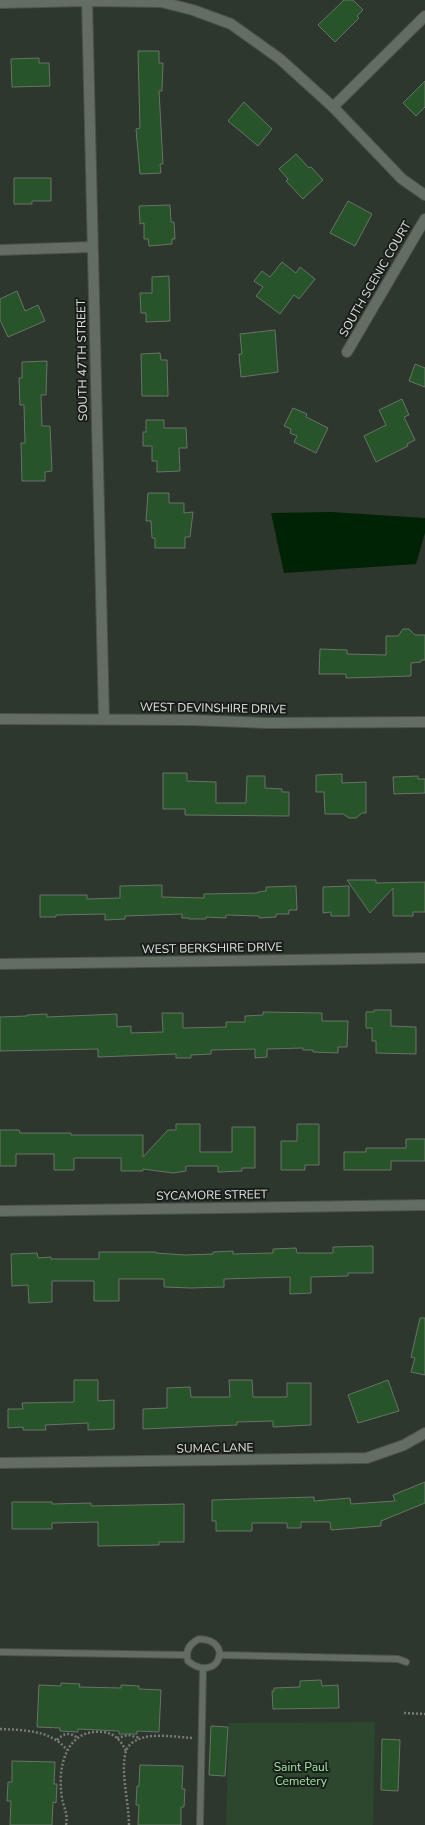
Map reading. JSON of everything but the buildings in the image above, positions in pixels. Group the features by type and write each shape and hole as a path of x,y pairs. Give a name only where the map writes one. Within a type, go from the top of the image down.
{"street":[{"path":"0,3 86,1 161,2 193,10 231,24 280,59 333,107 402,179 425,195"},
{"name":"SOUTH 47TH STREET","path":"86,1 104,719"},
{"path":"333,107 425,16"},
{"name":"SOUTH SCENIC COURT","path":"348,352 425,219"},
{"path":"0,250 92,247"},
{"name":"WEST DEVINSHIRE DRIVE","path":"0,719 104,719 267,724 425,722"},
{"name":"WEST BERKSHIRE DRIVE","path":"0,964 425,958"},
{"name":"SYCAMORE STREET","path":"0,1211 425,1206"},
{"name":"SUMAC LANE","path":"0,1463 367,1458 404,1445 425,1433"}],"lane":[{"path":"199,1639 208,1640 215,1644 219,1649 220,1655 213,1666 203,1669 193,1666 188,1661 186,1655 188,1648 193,1642 199,1639"},
{"path":"0,1652 186,1655"},
{"path":"220,1655 398,1659 406,1662"},
{"path":"200,1825 203,1669"}],"path":[{"path":"404,1713 425,1714"},
{"path":"0,1729 29,1731 43,1734 57,1740 67,1750"},
{"path":"66,1825 68,1816 62,1799 61,1782 62,1762 67,1750 78,1738 90,1732 105,1732 122,1742 126,1751"},
{"path":"57,1740 62,1735 67,1734 78,1738"},
{"path":"117,1738 128,1735 140,1738"},
{"path":"129,1825 129,1812 124,1776 126,1751 131,1743 140,1738 150,1736 202,1739"}],"green space":[{"name":"Saint Paul Cemetery","path":"375,1722 373,1825 226,1825 229,1723"}],"shaded area":[{"path":"331,512 425,518 425,533 416,564 284,573 271,513"}]}
